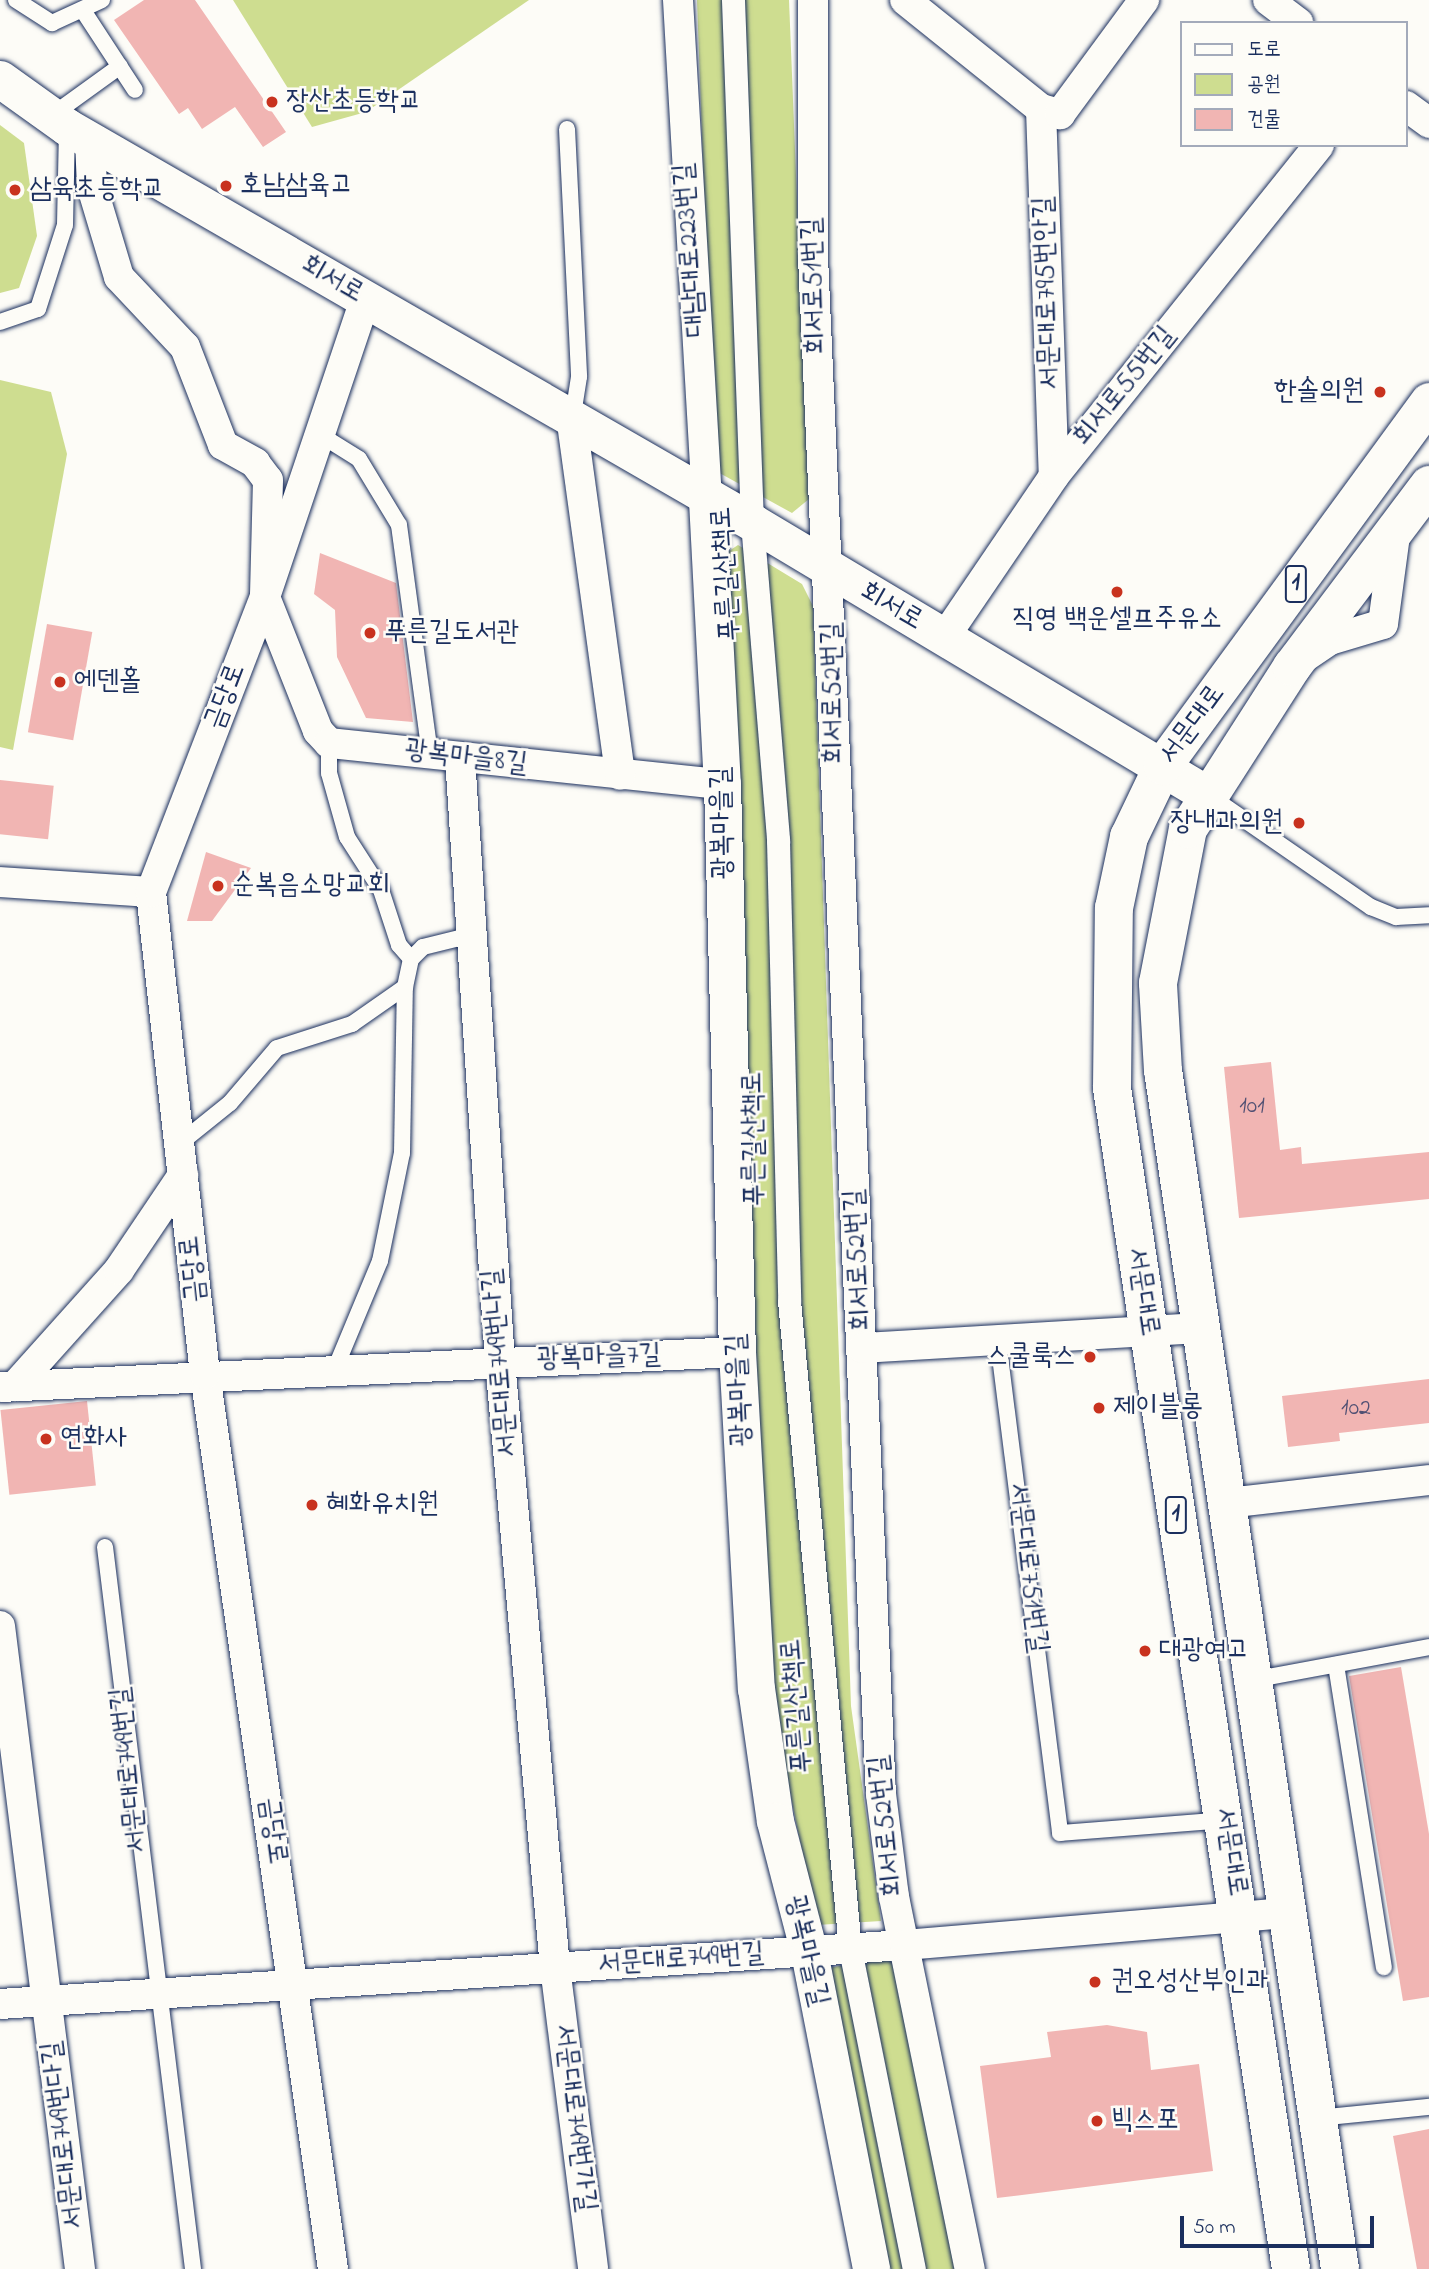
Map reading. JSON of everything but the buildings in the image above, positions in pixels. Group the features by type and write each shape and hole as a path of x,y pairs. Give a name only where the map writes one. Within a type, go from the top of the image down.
{"main road":[{"name":"서문대로","path":"1292,2269 1112,1088 1110,983 1119,873 1163,766 1429,402"},
{"name":"서문대로","path":"1340,2269 1258,1679 1228,1503 1163,1072 1158,983 1188,829 1292,667 1429,485"}],"street":[{"name":"대남대로223번길","path":"678,0 707,500"},
{"name":"푸른길산책로","path":"733,0 752,522 778,840 789,1301 850,1949 914,2269"},
{"name":"회서로51번길","path":"813,0 813,257 831,572"},
{"path":"905,0 1041,109 1060,114 1143,0"},
{"path":"1268,0 1294,21"},
{"name":"회서로","path":"0,79 69,128 365,299 572,423 707,500 752,522 831,572 1208,794"},
{"path":"1408,107 1429,123"},
{"name":"서문대로795번안길","path":"1041,109 1054,476"},
{"path":"69,128 92,187 119,277 185,347 223,445 255,464 268,480 265,597 323,737"},
{"name":"회서로55번길","path":"944,638 1054,476 1317,147"},
{"name":"금당로","path":"333,2269 205,1374 151,892 265,597 365,299"},
{"path":"572,423 620,775"},
{"name":"광복마을길","path":"707,500 722,784 737,1352 756,1688 775,1821 809,1952 872,2269"},
{"name":"회서로52번길","path":"831,572 838,883 863,1348 881,1794 905,1945 970,2269"},
{"name":"광복마을8길","path":"323,737 460,758 722,784"},
{"name":"서문대로749번나길","path":"460,758 500,1362 555,1968"},
{"path":"0,882 151,892"},
{"name":"광복마을7길","path":"8,1386 119,1270 183,1175"},
{"path":"863,1348 1201,1328"},
{"name":"광복마을7길","path":"8,1386 205,1374 737,1352"},
{"path":"1228,1503 1429,1479"},
{"name":"서문대로749번다길","path":"0,1626 49,2001 80,2269"},
{"name":"서문대로749번길","path":"0,2004 809,1952 1289,1913"},
{"name":"서문대로749번가길","path":"555,1968 593,2269"}],"lane":[{"path":"16,0 52,23 84,12 102,0"},
{"path":"84,12 135,90"},
{"path":"0,322 38,309 65,225 69,128 120,66"},
{"path":"567,129 579,377 572,423"},
{"path":"319,434 359,459 400,525 430,753"},
{"path":"323,737 329,773 347,837 381,890 399,945 411,959"},
{"path":"1208,794 1382,913 1429,915"},
{"path":"335,1368 380,1261 393,1194 407,1091 405,987 411,959 424,947 471,935"},
{"path":"179,1144 230,1103 277,1048 352,1024 405,987"},
{"name":"서문대로751번길","path":"998,1342 1060,1833 1225,1820"},
{"name":"서문대로749번길","path":"105,1547 155,1993 192,2263"},
{"path":"1258,1679 1429,1647"},
{"path":"1336,1665 1384,1967"},
{"path":"1318,2118 1429,2107"},
{"path":"72,2269 80,2269"}],"green space":[{"path":"233,0 529,0 366,112 312,127"},
{"path":"697,0 789,0 809,499 792,513 714,470"},
{"name":"삼육초등학교","path":"0,125 24,143 37,236 19,288 0,293"},
{"path":"0,380 51,392 67,454 13,750 0,747"},
{"path":"738,545 802,584 813,606 851,1706 881,1921 817,1925 767,1679 729,551"},
{"path":"896,1955 957,2269 881,2269 822,1969"}],"place":[{"name":"장산초등학교","path":"272,102"},
{"name":"호남삼육고","path":"226,186"},
{"name":"삼육초등학교","path":"15,190"},
{"name":"한솔의원","path":"1380,392"},
{"name":"직영 백운셀프주유소","path":"1117,592"},
{"name":"푸른길도서관","path":"370,633"},
{"name":"에덴홀","path":"60,682"},
{"name":"장내과의원","path":"1299,823"},
{"name":"순복음소망교회","path":"218,886"},
{"name":"스쿨룩스","path":"1090,1357"},
{"name":"제이블롱","path":"1099,1408"},
{"name":"연화사","path":"46,1439"},
{"name":"혜화유치원","path":"312,1505"},
{"name":"대광여고","path":"1145,1651"},
{"name":"권오성산부인과","path":"1095,1982"},
{"name":"빅스포","path":"1097,2121"}]}
